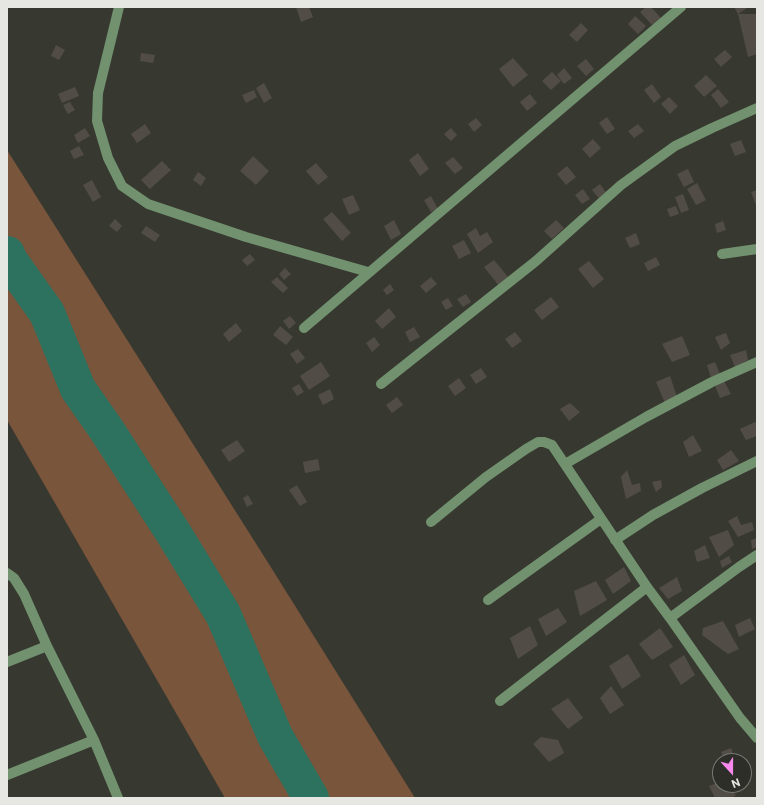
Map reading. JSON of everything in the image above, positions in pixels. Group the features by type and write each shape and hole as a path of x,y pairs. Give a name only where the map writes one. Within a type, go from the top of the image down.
{"street":[{"path":"120,7 98,93 97,121 108,158 122,186 148,204 246,237 368,272"},
{"path":"304,328 368,272 461,196 681,7"},
{"path":"381,384 536,261 621,184 675,146 757,108"},
{"path":"722,254 757,249"},
{"path":"565,464 646,417 712,382 757,362"},
{"path":"431,522 486,476 538,442 544,442 552,445 647,587 740,718 757,738"},
{"path":"615,540 653,515 702,488 757,461"},
{"path":"488,600 601,519"},
{"path":"670,618 757,555"},
{"path":"7,573 14,578 24,594 47,646 94,740 118,798"},
{"path":"500,701 647,587"},
{"path":"7,662 47,646"},
{"path":"7,775 94,740"}],"shaded area":[{"path":"7,150 415,798 225,798 7,420"}],"building":[{"path":"296,7 309,7 313,17 301,22"},
{"path":"646,7 651,7 661,18 652,25 640,12"},
{"path":"734,7 746,7 747,8 738,14"},
{"path":"738,14 757,14 757,54 748,57"},
{"path":"635,16 646,26 638,34 628,24"},
{"path":"581,23 588,30 577,42 569,35"},
{"path":"56,45 65,50 59,60 51,56"},
{"path":"725,50 732,57 721,67 714,59"},
{"path":"141,53 155,55 153,63 140,61"},
{"path":"513,58 528,75 513,87 499,69"},
{"path":"586,59 594,69 586,76 577,66"},
{"path":"564,68 572,78 564,84 557,75"},
{"path":"552,72 561,81 551,90 542,81"},
{"path":"706,75 717,86 704,97 694,86"},
{"path":"264,83 272,98 264,103 256,88"},
{"path":"652,84 661,97 654,103 644,90"},
{"path":"75,87 79,96 62,103 58,94"},
{"path":"718,89 729,102 721,108 711,95"},
{"path":"254,90 257,97 246,103 242,95"},
{"path":"530,94 537,103 527,111 520,102"},
{"path":"669,97 678,106 670,114 661,104"},
{"path":"70,102 75,110 68,114 63,105"},
{"path":"607,117 615,129 607,134 599,123"},
{"path":"476,118 482,125 474,132 468,124"},
{"path":"145,124 151,133 137,143 131,134"},
{"path":"638,124 644,131 634,138 628,131"},
{"path":"85,128 90,136 78,143 74,135"},
{"path":"451,128 457,135 451,141 444,134"},
{"path":"593,139 601,148 590,158 582,149"},
{"path":"741,140 746,152 735,156 730,144"},
{"path":"79,146 84,155 74,159 70,151"},
{"path":"418,153 429,169 420,176 409,160"},
{"path":"253,156 269,171 256,185 240,171"},
{"path":"453,157 463,168 455,174 445,163"},
{"path":"162,161 171,170 150,189 141,180"},
{"path":"316,163 328,177 318,185 306,171"},
{"path":"567,166 576,177 566,185 557,174"},
{"path":"688,169 694,182 684,187 677,174"},
{"path":"198,172 206,178 201,186 193,180"},
{"path":"92,180 101,197 93,202 83,185"},
{"path":"697,183 706,200 696,205 687,189"},
{"path":"600,184 608,195 601,201 592,190"},
{"path":"583,189 590,199 582,204 575,195"},
{"path":"757,190 757,208 751,192"},
{"path":"683,194 689,210 681,213 675,197"},
{"path":"353,195 360,210 349,215 342,199"},
{"path":"431,196 438,209 431,212 424,200"},
{"path":"676,206 679,214 670,217 667,209"},
{"path":"332,212 351,233 342,241 323,219"},
{"path":"115,219 122,226 117,232 109,226"},
{"path":"394,220 401,234 391,240 384,226"},
{"path":"556,220 564,228 552,239 544,231"},
{"path":"723,221 726,230 717,233 715,224"},
{"path":"146,226 160,235 155,242 141,233"},
{"path":"476,228 480,236 487,232 493,242 478,253 467,234"},
{"path":"636,233 640,244 630,248 625,238"},
{"path":"464,240 471,253 459,259 452,246"},
{"path":"250,254 255,260 247,266 242,260"},
{"path":"656,257 660,265 648,271 644,263"},
{"path":"494,260 509,278 499,286 484,267"},
{"path":"589,261 604,279 593,288 578,269"},
{"path":"285,268 291,274 284,280 279,274"},
{"path":"277,277 288,288 283,293 271,282"},
{"path":"431,277 437,284 426,293 420,286"},
{"path":"390,284 394,290 387,295 383,290"},
{"path":"466,294 471,302 463,307 457,299"},
{"path":"551,297 559,307 542,320 534,310"},
{"path":"448,298 453,306 446,310 441,302"},
{"path":"389,308 396,317 382,329 375,321"},
{"path":"290,316 296,323 289,329 283,321"},
{"path":"236,323 242,331 229,342 223,334"},
{"path":"280,326 293,337 286,345 273,335"},
{"path":"414,327 420,337 410,342 405,332"},
{"path":"515,332 522,341 512,348 505,339"},
{"path":"726,333 730,343 721,350 715,337"},
{"path":"682,336 690,355 672,362 662,344"},
{"path":"374,337 380,345 372,352 366,343"},
{"path":"298,349 305,358 297,364 290,354"},
{"path":"746,350 748,360 735,367 730,355"},
{"path":"321,362 330,376 309,390 300,376"},
{"path":"715,362 720,374 711,378 707,365"},
{"path":"481,368 487,377 476,384 470,375"},
{"path":"670,376 677,397 665,403 656,382"},
{"path":"459,378 466,388 455,396 448,386"},
{"path":"724,381 731,394 720,398 715,386"},
{"path":"299,384 304,392 297,396 292,388"},
{"path":"330,389 334,399 323,405 318,395"},
{"path":"397,397 403,405 392,413 386,405"},
{"path":"570,403 580,412 569,421 560,409"},
{"path":"757,421 757,436 746,440 740,429"},
{"path":"693,435 702,451 689,457 683,442"},
{"path":"237,440 245,451 229,462 221,450"},
{"path":"731,450 739,461 723,470 717,460"},
{"path":"318,459 320,470 305,473 303,462"},
{"path":"627,470 632,485 640,483 641,491 626,499 621,477"},
{"path":"661,480 662,487 656,492 652,482"},
{"path":"297,485 307,502 300,506 289,490"},
{"path":"248,495 253,504 247,507 243,498"},
{"path":"737,516 741,525 752,522 754,530 738,537 728,521"},
{"path":"728,530 734,545 719,557 709,537"},
{"path":"757,538 757,547 752,549 751,540"},
{"path":"705,545 710,558 697,562 694,551"},
{"path":"729,556 732,562 722,568 720,561"},
{"path":"624,567 631,581 613,594 605,580"},
{"path":"677,577 682,591 668,599 659,588"},
{"path":"596,581 607,600 580,616 574,591"},
{"path":"558,608 567,622 546,636 538,619"},
{"path":"750,618 755,629 739,637 735,625"},
{"path":"723,621 739,649 728,654 702,635 703,628"},
{"path":"530,626 538,645 518,659 510,638"},
{"path":"660,628 673,647 652,660 639,644"},
{"path":"628,654 641,676 622,689 609,666"},
{"path":"684,655 695,675 681,685 669,665"},
{"path":"611,686 624,705 610,714 600,698"},
{"path":"568,698 583,718 568,729 551,709"},
{"path":"541,737 558,740 564,753 549,762 533,744"},
{"path":"731,748 733,753 721,753"},
{"path":"712,785 712,792 709,786"},
{"path":"712,793 734,793 736,795 732,798 715,798"}],"waterway":[{"path":"7,254 10,261 47,313 78,389 106,429 174,534 223,614 275,736 311,798"}]}
